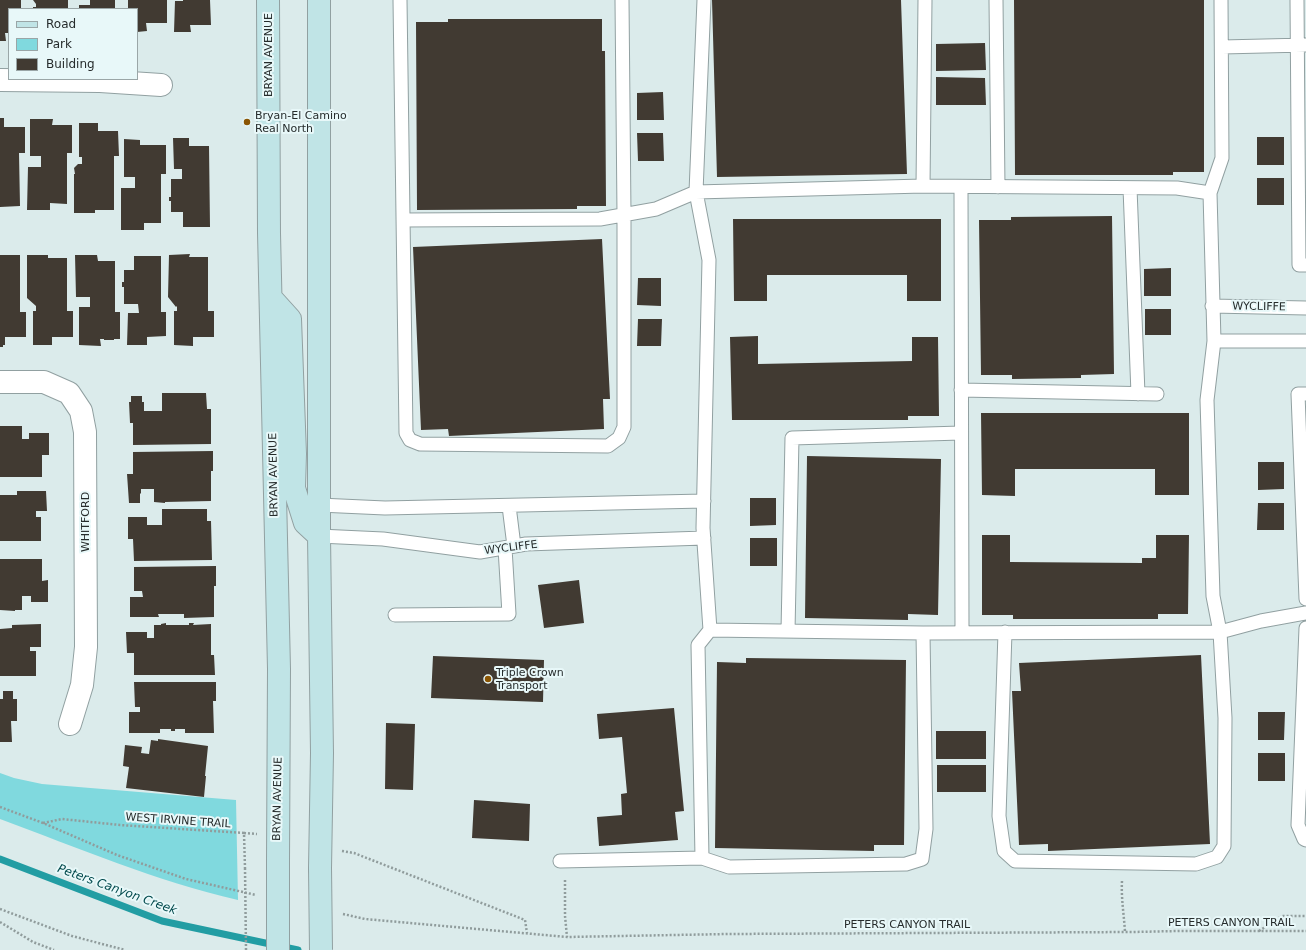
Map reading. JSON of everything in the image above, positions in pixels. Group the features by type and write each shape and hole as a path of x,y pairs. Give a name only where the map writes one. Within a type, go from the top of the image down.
{"main road":[{"name":"BRYAN AVENUE","path":"268,0 271,298 279,668 278,950"},
{"path":"319,0 319,536 322,676 322,848 320,868 321,950"},
{"path":"271,298 290,319 295,446 294,488 305,522 319,536"}],"street":[{"path":"0,80 100,81 161,85"},
{"name":"WHITFORD","path":"0,382 44,382 69,393 81,411 85,432 86,647 82,685 70,724"}],"lane":[{"path":"400,0 406,433 410,440 420,444 608,446 619,438 624,428 622,0"},
{"path":"702,858 698,645 710,630 704,538 709,260 696,192 704,0"},
{"path":"923,186 925,0"},
{"path":"996,0 998,187"},
{"path":"1005,632 999,816 1004,851 1015,862 1196,864 1217,857 1224,846 1225,718 1220,632 1212,596 1207,400 1214,341 1210,193 1222,158 1221,0"},
{"path":"1297,0 1302,45 1299,265 1306,265"},
{"path":"1222,47 1302,45"},
{"path":"403,220 600,219 656,209 696,192 923,186 1177,188 1210,193"},
{"path":"961,187 962,632"},
{"path":"1130,188 1138,394"},
{"name":"WYCLIFFE","path":"1212,306 1306,308"},
{"path":"1214,341 1306,341"},
{"path":"961,390 1157,394"},
{"path":"1306,394 1298,394 1306,599"},
{"path":"788,631 792,438 961,433"},
{"path":"319,505 385,508 704,501"},
{"path":"395,615 509,614 509,506"},
{"name":"WYCLIFFE","path":"319,536 383,540 480,552 526,544 704,538"},
{"path":"710,630 923,633 1220,632 1260,621 1306,614"},
{"path":"1306,628 1298,825 1304,839 1306,840"},
{"path":"560,861 702,858 729,867 906,864 922,859 926,829 923,633"}],"path":[{"name":"WEST IRVINE TRAIL","path":"0,807 43,823 62,819 128,826 244,833 246,950"},
{"path":"347,852 354,852 525,920 528,933"},
{"path":"560,861 560,876 565,876 566,937"},
{"path":"1124,863 1121,895 1124,914 1124,932"},
{"path":"0,909 72,936 125,950"},
{"path":"1258,931 1282,916 1306,916"},
{"path":"0,922 33,942 54,950"},
{"name":"PETERS CANYON TRAIL","path":"508,932 566,937 728,934 1306,931"}],"green space":[{"path":"0,773 14,778 42,784 236,800 238,900 147,874 0,819"}],"building":[{"path":"0,0 21,0 21,8 8,8 8,33 5,33 6,41 0,41"},
{"path":"33,0 68,0 68,8 33,8 36,7"},
{"path":"90,0 115,0 115,8 79,8 79,5 90,5"},
{"path":"128,0 167,0 167,23 146,23 147,31 138,32 138,8 128,8"},
{"path":"210,0 211,25 190,25 191,32 174,32 175,1"},
{"path":"712,0 901,0 907,174 717,177"},
{"path":"1014,0 1204,0 1204,172 1173,172 1173,175 1015,175"},
{"path":"448,19 602,19 602,51 605,51 606,206 577,206 577,209 417,210 416,22 448,22"},
{"path":"985,43 986,70 936,71 936,44"},
{"path":"936,77 985,78 986,105 936,105"},
{"path":"663,92 664,120 637,120 637,93"},
{"path":"0,118 4,118 4,127 25,127 25,153 19,153 20,206 0,207"},
{"path":"30,119 53,119 52,125 72,125 72,153 67,153 67,204 50,203 50,210 27,210 28,167 41,167 41,156 30,156"},
{"path":"79,123 98,123 98,131 118,131 119,156 114,156 114,210 95,210 95,213 74,213 74,168 78,164 82,164 82,157 79,157"},
{"path":"637,133 663,133 664,161 638,161"},
{"path":"1257,137 1284,137 1284,165 1257,165"},
{"path":"173,138 189,138 189,146 209,146 210,227 183,227 183,212 171,212 171,201 169,201 169,197 171,197 171,179 182,179 182,169 174,169"},
{"path":"124,139 140,140 140,145 166,145 166,174 161,174 161,223 144,223 144,230 121,230 121,188 135,188 135,177 124,177"},
{"path":"1257,178 1284,178 1284,205 1257,205"},
{"path":"1112,216 1114,374 1081,375 1081,378 1012,379 1012,375 981,375 979,220 1011,220 1011,217"},
{"path":"733,219 941,219 941,301 907,301 907,275 767,275 767,301 734,301"},
{"path":"602,239 610,399 603,399 604,429 449,436 448,429 421,430 413,247"},
{"path":"190,254 189,257 208,257 208,311 214,311 214,337 193,337 193,346 174,345 174,311 177,311 177,306 176,307 168,297 169,255"},
{"path":"0,255 20,255 20,312 26,312 26,337 5,337 5,345 3,345 3,347 0,347"},
{"path":"27,255 48,255 48,258 67,258 67,311 73,311 73,337 52,337 52,345 33,345 33,311 36,311 36,306 27,298"},
{"path":"75,255 97,255 98,261 115,261 115,312 120,312 120,339 100,339 101,346 79,345 79,307 90,307 90,297 76,297"},
{"path":"134,256 161,256 161,312 166,312 166,336 147,337 147,345 127,345 128,313 139,313 138,304 124,304 124,287 122,287 122,282 124,282 124,270 134,270"},
{"path":"1171,268 1171,296 1144,296 1144,269"},
{"path":"638,278 661,278 661,306 637,305"},
{"path":"1145,309 1171,309 1171,335 1145,335"},
{"path":"638,319 662,319 661,346 637,346"},
{"path":"758,336 758,364 912,361 912,337 938,337 939,416 908,416 908,420 732,420 730,337"},
{"path":"162,393 206,393 207,409 211,409 211,444 133,445 133,423 130,423 129,402 131,402 131,396 142,396 144,411 162,411"},
{"path":"981,413 1189,413 1189,495 1155,495 1155,469 1015,469 1015,496 982,495"},
{"path":"0,426 22,426 22,439 29,439 29,433 49,433 49,455 42,455 42,477 0,477"},
{"path":"213,451 211,501 154,502 154,489 141,489 140,503 129,503 127,474 133,474 133,452"},
{"path":"807,456 941,459 938,615 908,614 908,620 805,618"},
{"path":"1258,462 1284,462 1284,489 1258,490"},
{"path":"17,491 46,491 47,511 36,511 36,517 41,517 41,541 0,541 0,495 17,495"},
{"path":"750,498 776,498 776,525 750,526"},
{"path":"1258,503 1284,503 1284,530 1257,530"},
{"path":"162,509 207,509 207,521 211,521 212,560 134,561 133,539 128,539 128,517 147,517 147,525 162,525"},
{"path":"982,535 1010,535 1010,562 1142,563 1142,558 1156,558 1156,535 1189,535 1188,614 1158,614 1158,619 1013,619 1013,615 982,615"},
{"path":"750,538 777,538 777,566 750,566"},
{"path":"0,559 42,559 42,581 48,580 48,602 31,602 31,596 22,596 22,610 0,610"},
{"path":"216,566 216,586 214,586 214,617 184,618 184,614 158,614 159,617 130,617 130,597 143,597 142,591 134,591 134,567"},
{"path":"579,580 584,623 544,628 538,585"},
{"path":"166,623 166,625 189,625 189,623 194,623 193,625 211,624 211,655 214,655 215,675 134,675 134,653 127,653 126,632 147,632 147,638 154,638 154,625"},
{"path":"41,624 41,647 30,647 30,651 36,651 36,676 0,676 0,629 12,628 12,625"},
{"path":"1201,655 1210,844 1048,851 1048,844 1019,845 1012,691 1021,691 1019,663"},
{"name":"Triple Crown Transport","path":"433,656 544,660 543,702 431,698"},
{"path":"746,658 906,660 904,845 874,845 874,851 715,848 717,662 746,663"},
{"path":"134,682 216,682 216,701 213,701 214,733 185,733 185,729 175,729 175,731 171,731 171,729 160,729 160,733 129,733 129,712 140,712 140,707 135,707"},
{"path":"3,691 13,691 13,699 17,699 17,721 11,721 12,742 0,742 0,699 3,699"},
{"path":"674,708 684,811 675,812 678,840 599,846 597,817 622,815 621,794 627,793 622,737 599,739 597,714"},
{"path":"1258,712 1285,712 1284,740 1258,740"},
{"path":"386,723 415,724 413,790 385,789"},
{"path":"936,731 986,731 986,759 936,759"},
{"path":"158,739 208,746 204,797 126,788 129,767 123,766 125,745 142,747 141,753 149,754 151,740 158,741"},
{"path":"1258,753 1285,753 1285,781 1258,781"},
{"path":"937,765 986,765 986,792 937,792"},
{"path":"474,800 530,804 529,841 472,838"}],"waterway":[{"name":"Peters Canyon Creek","path":"0,859 162,921 298,950"}],"place":[{"name":"Bryan-El Camino Real North","path":"247,122"},
{"name":"Triple Crown Transport","path":"488,679"}]}
